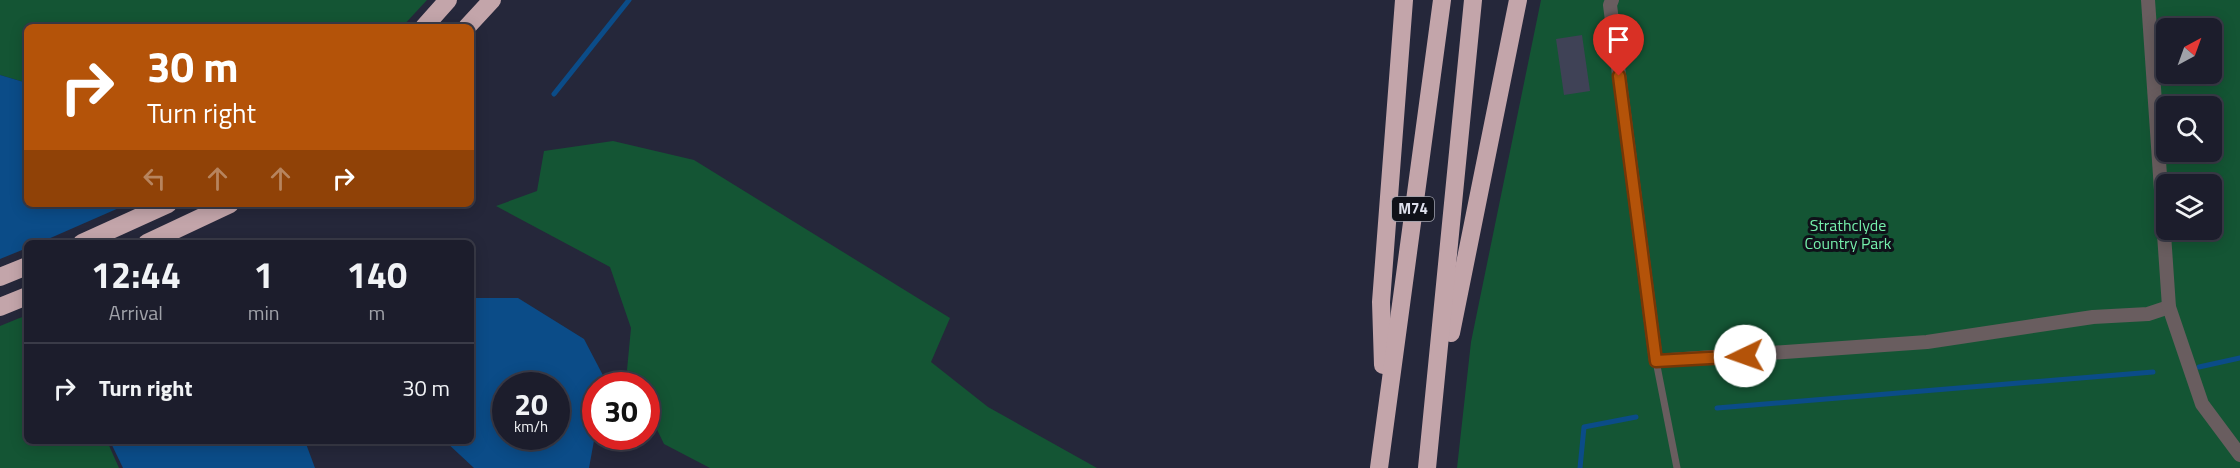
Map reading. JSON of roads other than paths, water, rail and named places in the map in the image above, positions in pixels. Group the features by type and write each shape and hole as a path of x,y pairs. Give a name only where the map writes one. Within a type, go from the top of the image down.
{"highway":[{"path":"427,24 448,0"},
{"path":"470,24 492,0"},
{"path":"1384,417 1382,302 1404,0"},
{"name":"M74","path":"1379,468 1384,417 1442,0"},
{"name":"M74","path":"1427,468 1473,0"},
{"path":"1433,415 1518,0"},
{"path":"89,240 161,207"},
{"path":"153,240 224,207"},
{"path":"0,277 24,267"},
{"path":"0,307 24,297"}],"street":[{"path":"1612,0 1610,5 1656,361 1927,342 2093,317 2148,314 2169,307"},
{"path":"2148,0 2169,307 2202,404 2240,455"}],"lane":[{"path":"1656,361 1677,468"}],"water":[{"path":"0,75 24,82 24,207 178,207 194,240 24,240 24,317 0,269"},
{"path":"474,298 518,298 584,339 601,372 582,372 582,450 592,450 589,468 474,468 448,444 474,444"},
{"path":"111,444 306,444 315,468 123,468"}],"waterway":[{"path":"554,94 629,0"},
{"path":"2199,367 2240,358"},
{"path":"1717,408 2153,372"},
{"path":"1580,468 1584,427 1636,417"}],"park label":[{"name":"Strathclyde Country Park","path":"1848,234"}]}
